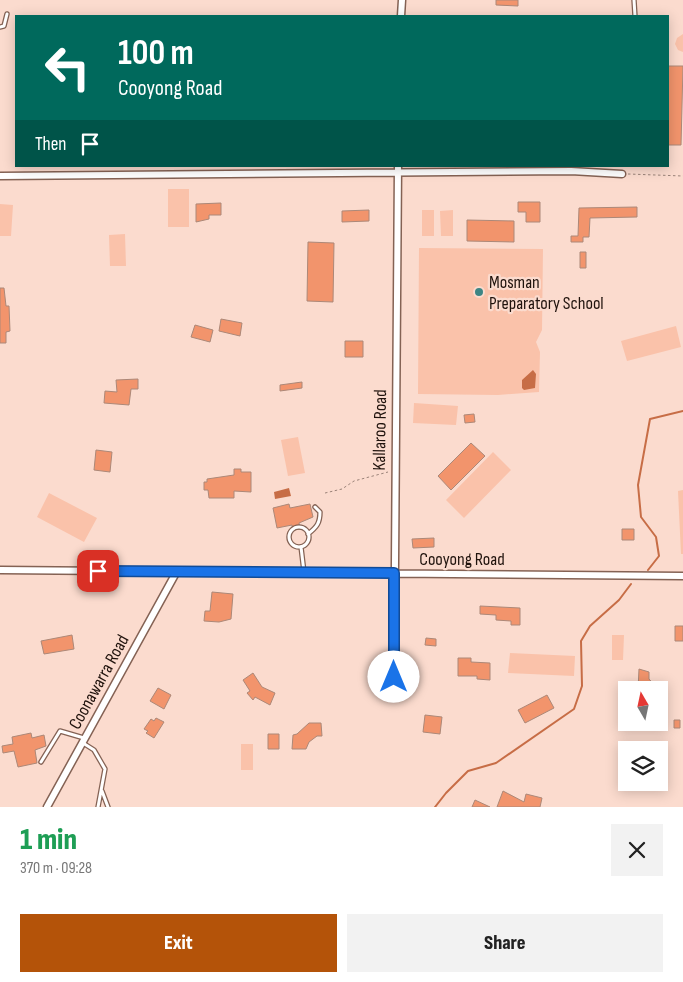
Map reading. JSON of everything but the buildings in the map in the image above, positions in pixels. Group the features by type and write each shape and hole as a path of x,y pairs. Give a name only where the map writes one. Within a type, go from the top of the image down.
{"street":[{"path":"401,15 402,0"},
{"path":"0,176 398,169 571,170 622,174"},
{"name":"Kallaroo Road","path":"394,694 398,169"},
{"name":"Cooyong Road","path":"0,570 683,576"},
{"name":"Coonawarra Road","path":"47,807 177,571"}],"lane":[{"path":"634,0 635,15"},
{"path":"0,27 4,26 7,14"},
{"path":"308,534 299,527 290,532 290,542 295,547 301,547 307,543 308,534 318,525 320,519 320,512 315,507"},
{"path":"301,547 304,572"},
{"path":"42,762 60,731 84,740 94,750 105,769 98,807"},
{"path":"102,790 108,807"}],"path":[{"path":"622,174 683,176"},
{"path":"325,493 342,489 354,481 395,470"}],"shaded area":[{"path":"683,34 683,52 678,50 675,44 677,38"},
{"path":"168,189 189,189 189,227 168,227"},
{"path":"0,204 13,205 11,236 0,236"},
{"path":"422,210 434,210 434,236 422,236"},
{"path":"453,210 453,236 441,236 440,211"},
{"path":"125,234 126,266 110,266 109,235"},
{"path":"419,248 543,249 542,330 536,342 540,352 539,392 498,395 418,394"},
{"path":"676,326 681,347 627,361 621,341"},
{"path":"533,370 536,374 535,388 524,390 522,388 522,380"},
{"path":"414,403 458,406 456,425 413,423"},
{"path":"298,437 305,473 288,476 281,440"},
{"path":"493,452 511,470 464,518 446,500"},
{"path":"289,488 291,496 275,499 274,492"},
{"path":"683,490 683,554 681,554 678,491"},
{"path":"49,493 97,518 84,542 37,517"},
{"path":"612,635 624,635 623,660 612,660"},
{"path":"510,653 575,656 574,676 508,673"},
{"path":"241,744 253,744 253,770 241,770"}],"waterway":[{"path":"648,570 659,556 656,537 641,517 638,485 650,419 683,411"},
{"path":"435,807 468,771 496,763 574,709 582,686 581,641 590,626 619,600 631,584"}],"place":[{"name":"Mosman Preparatory School","path":"479,292"}],"route":[{"path":"98,571 394,573 394,677"}]}
